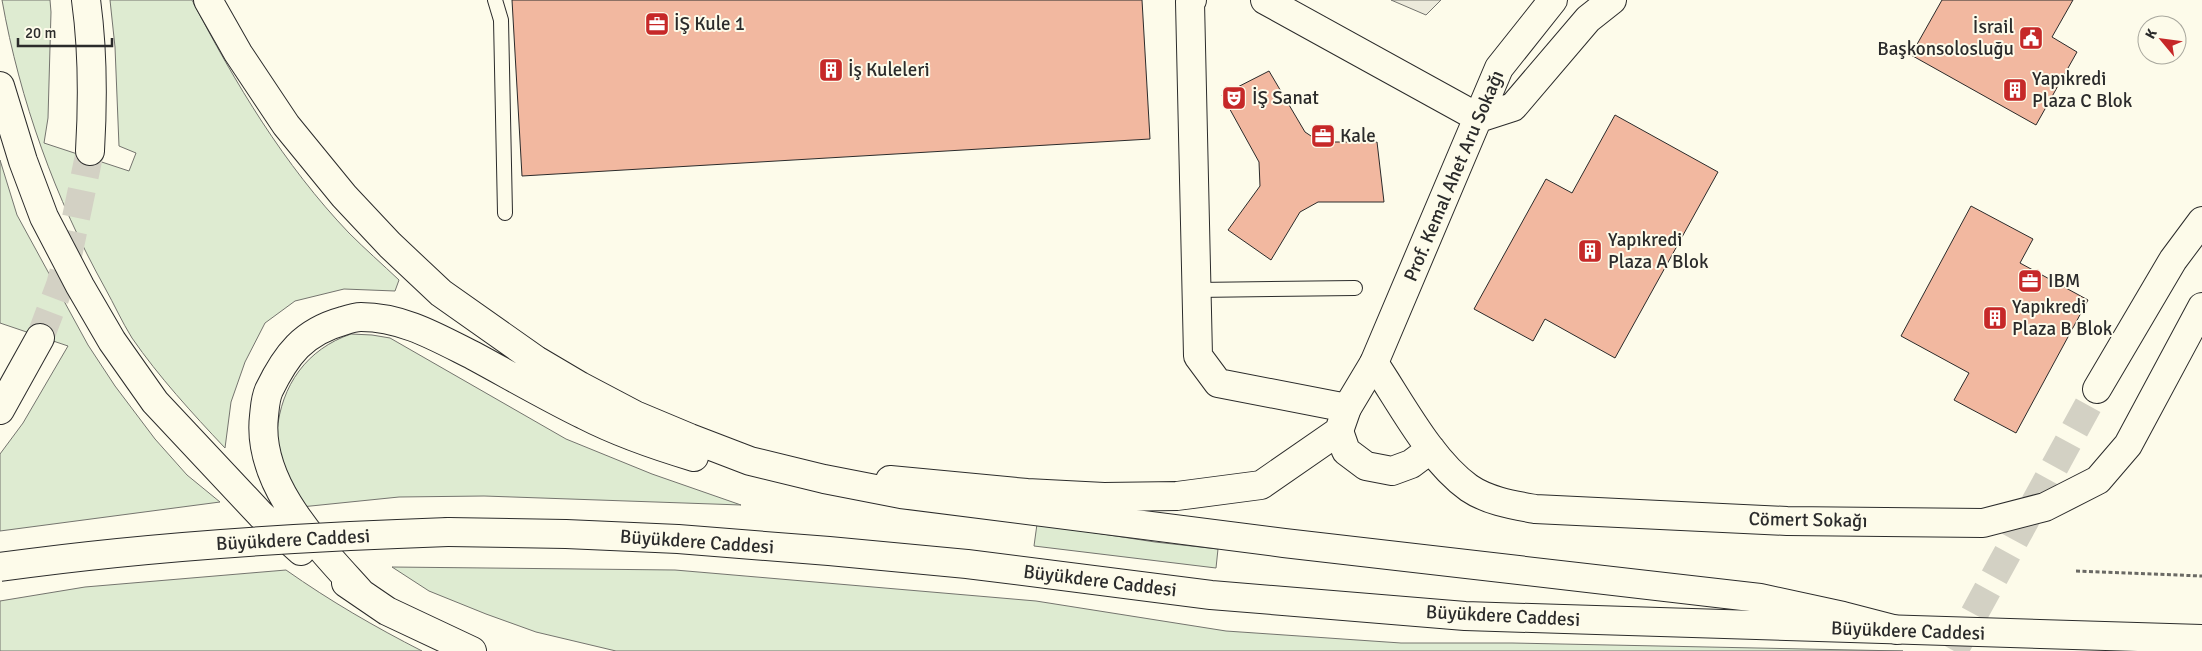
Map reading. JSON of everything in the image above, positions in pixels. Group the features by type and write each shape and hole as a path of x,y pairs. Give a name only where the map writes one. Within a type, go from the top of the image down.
{"main road":[{"path":"86,0 92,79 90,151"},
{"path":"208,0 238,53 286,125 344,196 390,245 441,293 536,360 580,386 635,415 750,461 824,479 901,494 1284,543 1760,598 1897,630"},
{"path":"1192,0 1190,2 1190,12 1198,356 1218,383 1343,419"},
{"path":"1265,0 1479,118 1512,107 1588,19 1612,0"},
{"name":"Prof. Kemal Ahet Aru Sokağı","path":"1343,419 1374,363 1499,68 1553,0"},
{"path":"0,86 23,161 44,217 84,294 112,341 155,402 254,508 291,544 387,611 472,651"},
{"path":"2097,389 2172,260 2202,221"},
{"name":"Cömert Sokağı","path":"1374,363 1444,466 1470,488 1501,502 1535,509 1787,521 1983,523 2045,507 2098,480 2128,445 2202,307"},
{"path":"361,593 306,530 286,499 270,471 262,429 266,396 281,365 303,339 330,324 359,316 387,320 421,329 586,416 658,446 697,458 750,461"},
{"path":"0,410 40,338"},
{"path":"824,479 884,480 1027,493 1085,496 1177,496 1261,485 1343,419"},
{"path":"1343,419 1346,451 1366,466 1392,471 1411,464 1432,449"},
{"name":"Büyükdere Caddesi","path":"0,567 113,553 267,540 448,532 566,534 678,539 829,551 967,564 1211,595 1455,615 2202,639"}],"lane":[{"path":"495,0 501,20 505,213"},
{"path":"1196,290 1355,288"}],"path":[{"path":"2076,571 2202,576"}],"green space":[{"path":"2,0 50,0 48,118 44,143 129,171 136,153 119,146 115,47 110,0 192,0 243,92 303,180 349,233 399,280 395,291 344,289 295,301 265,323 245,362 231,402 225,448 165,381 132,338 87,254 55,184 29,112"},
{"path":"0,160 17,215 88,345 115,386 155,439 187,475 220,502 0,531 0,454 23,423 68,346 0,323"},
{"path":"351,334 390,338 566,439 652,474 741,505 484,496 399,497 301,507 276,451 277,432 284,399 299,371 309,359 321,349"},
{"path":"1037,524 1155,542 1218,549 1216,568 1034,546"},
{"path":"392,567 675,570 1036,601 1226,631 1401,643 1512,643 1903,651 616,651 536,632 486,614 429,591"},
{"path":"286,570 353,613 422,651 0,651 0,601 85,587"}],"shaded area":[{"path":"1391,0 1441,0 1426,15"}],"building":[{"name":"İş Kuleleri","path":"512,0 1142,0 1150,139 522,176"},
{"name":"Yapıkredi Plaza C Blok","path":"1942,0 2073,0 2052,37 2077,52 2036,125 1911,55"},
{"path":"1269,71 1305,132 1320,142 1377,142 1384,202 1318,202 1300,212 1271,260 1228,230 1260,186 1259,162 1222,95"},
{"name":"Yapıkredi Plaza A Blok","path":"1615,115 1718,172 1615,358 1545,319 1533,341 1474,309 1546,179 1572,193"},
{"name":"Yapıkredi Plaza B Blok","path":"1971,206 2033,239 2020,263 2088,300 2016,433 1954,400 1969,373 1901,336"}],"tunnel":[{"path":"40,338 60,285 90,151"},
{"path":"1954,651 2097,389"}],"place":[{"name":"İŞ Kule 1","path":"657,24"},
{"name":"İsrail Başkonsolosluğu","path":"2031,38"},
{"name":"İş Kuleleri","path":"831,70"},
{"name":"Yapıkredi Plaza C Blok","path":"2015,90"},
{"name":"İŞ Sanat","path":"1234,98"},
{"name":"Kale","path":"1323,136"},
{"name":"Yapıkredi Plaza A Blok","path":"1590,251"},
{"name":"IBM","path":"2030,281"},
{"name":"Yapıkredi Plaza B Blok","path":"1995,318"}]}
